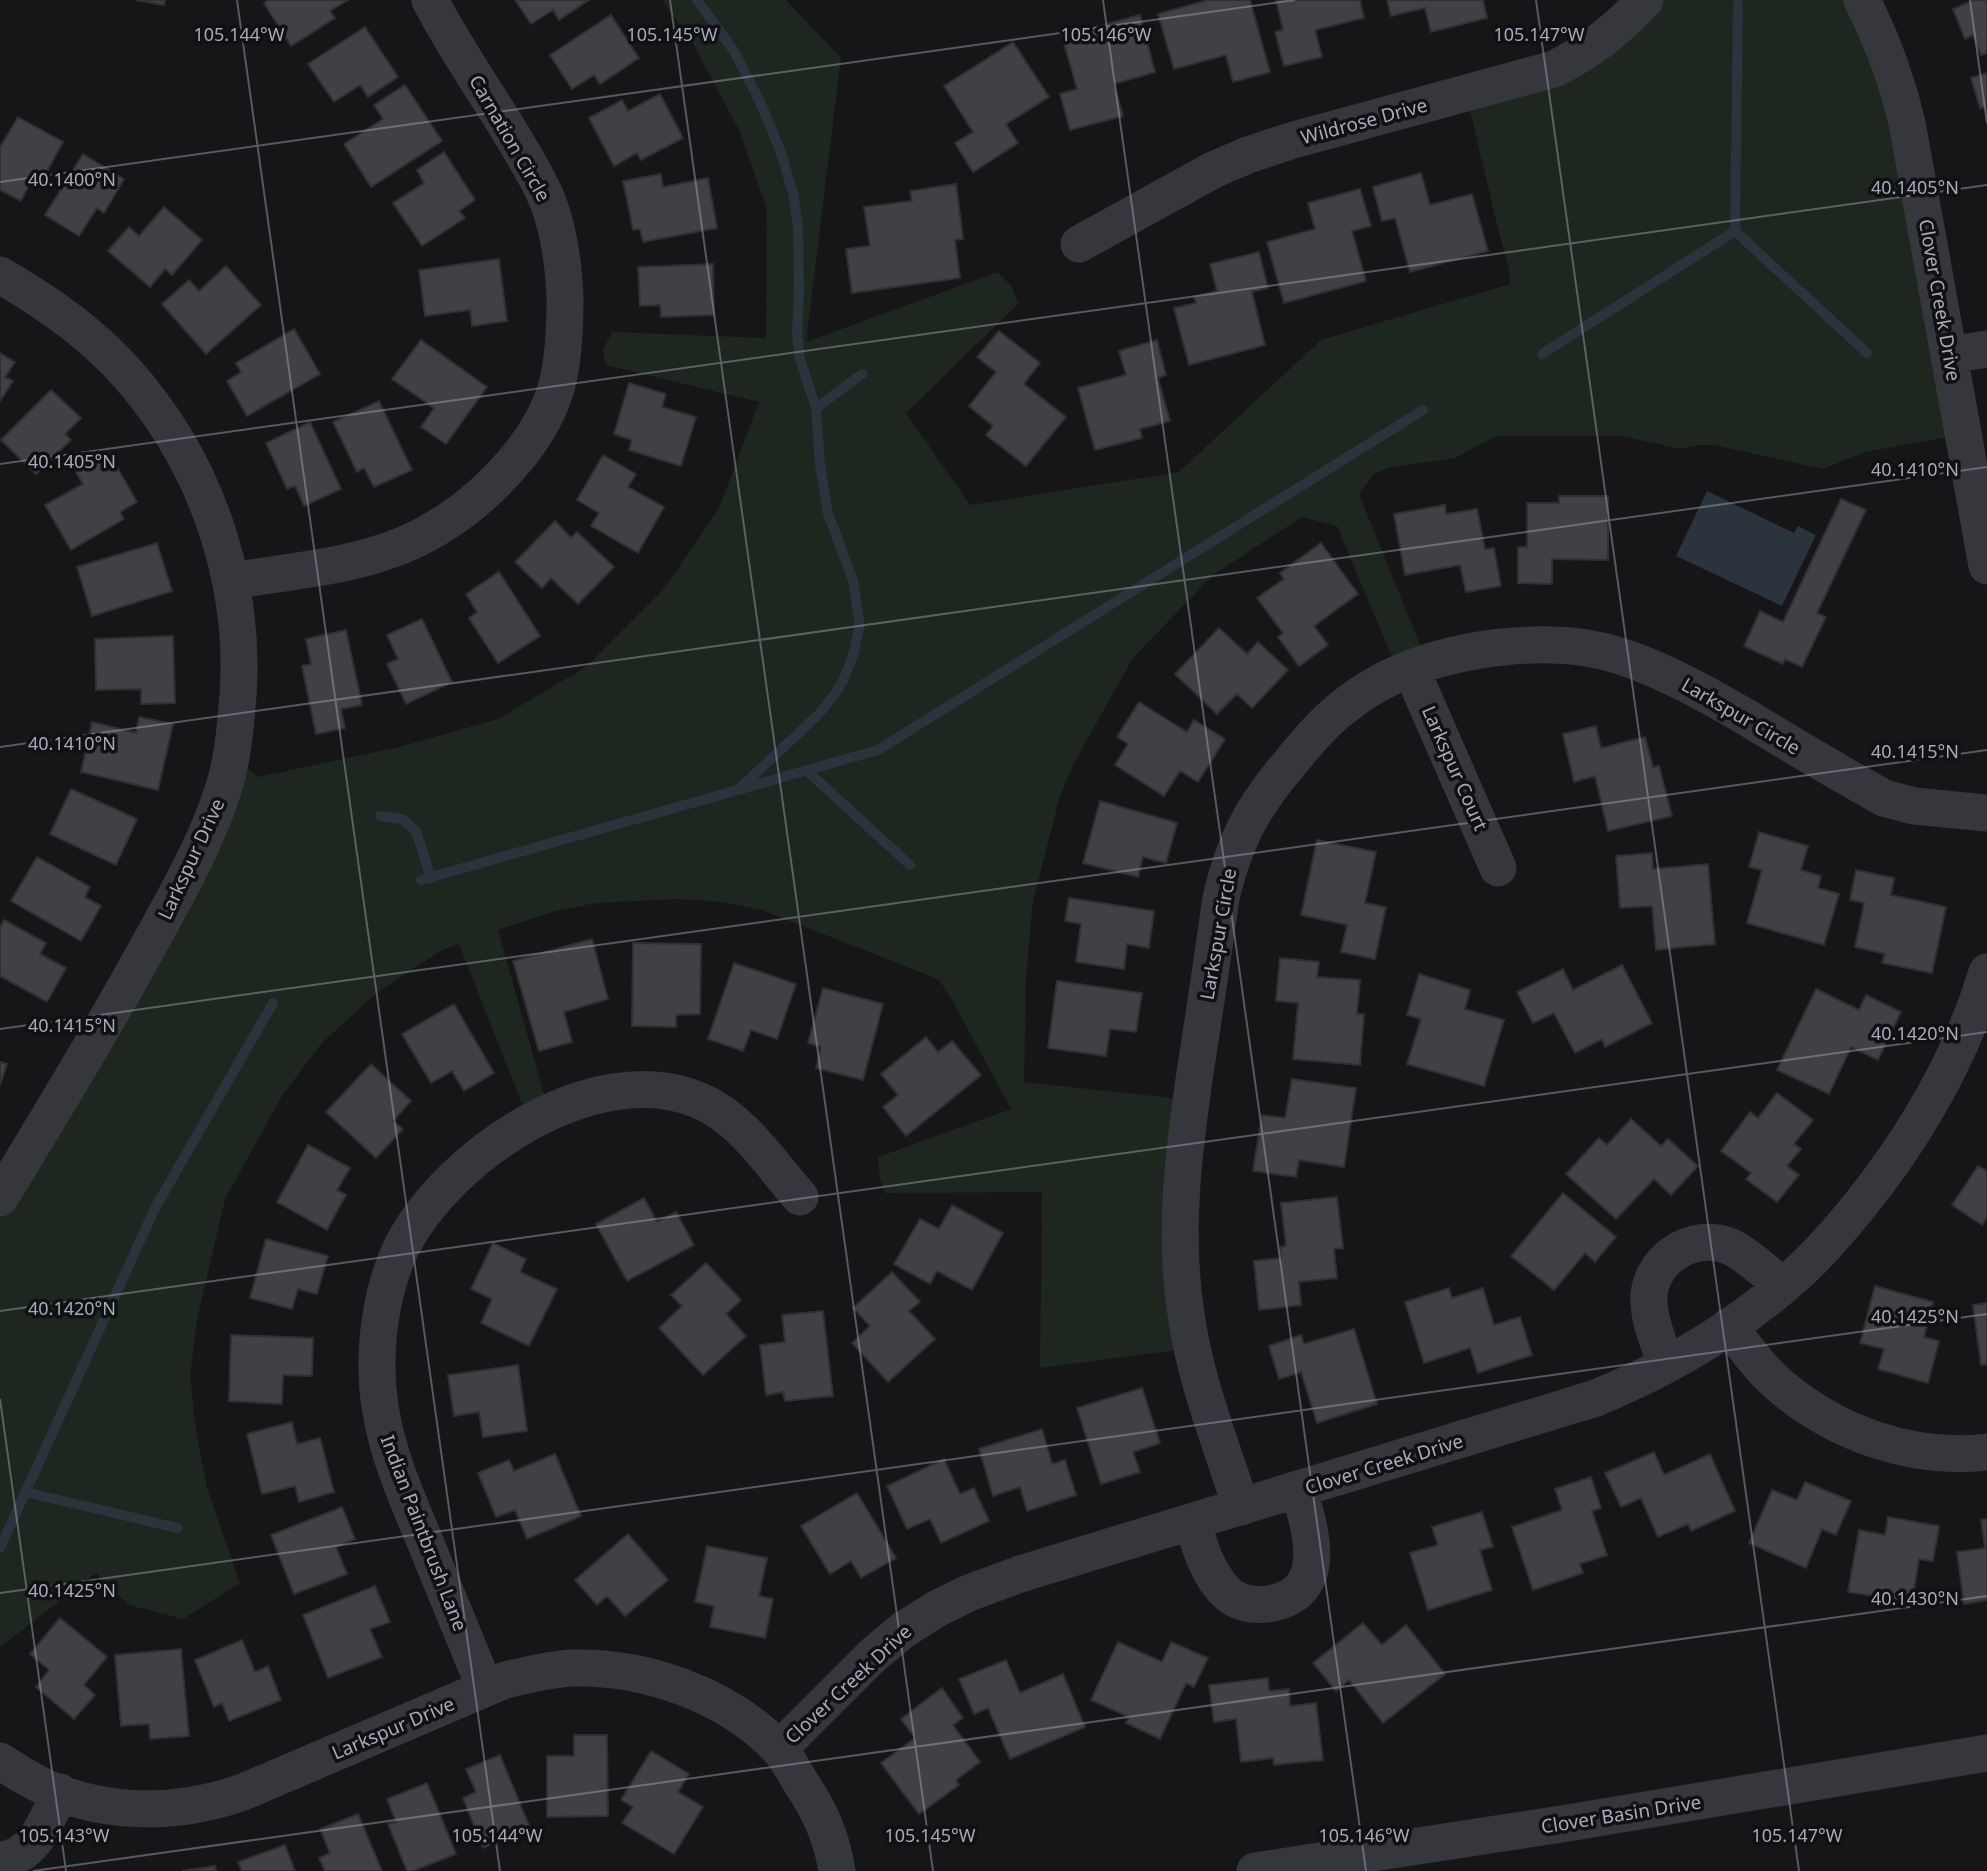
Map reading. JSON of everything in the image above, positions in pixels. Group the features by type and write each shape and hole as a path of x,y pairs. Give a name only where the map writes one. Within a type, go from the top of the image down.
{"street":[{"name":"Carnation Circle","path":"232,581 358,559 401,546 435,529 467,507 509,466 530,440 553,396 565,342 564,267 558,233 547,200 531,167 430,0"},
{"name":"Wildrose Drive","path":"1079,244 1213,170 1248,155 1290,141 1554,69 1594,47 1645,0"},
{"name":"Clover Creek Drive","path":"1862,0 1887,56 1903,104 1919,178 1987,566"},
{"name":"Larkspur Drive","path":"0,275 48,304 81,330 122,368 168,427 196,477 217,531 232,581 239,631 238,707 225,783 213,817 175,898 131,979 0,1198"},
{"path":"1950,355 1987,349"},
{"name":"Larkspur Circle","path":"1241,1507 1192,1348 1184,1298 1180,1205 1185,1143 1221,898 1228,870 1253,811 1317,731 1341,708 1367,691 1427,662 1493,647 1568,646 1613,654 1709,695 1884,798 1914,806 1987,813"},
{"name":"Larkspur Court","path":"1411,668 1498,869"},
{"name":"Clover Creek Drive","path":"837,1871 831,1842 819,1810 779,1749 887,1642 937,1608 1020,1574 1571,1406 1623,1387 1666,1366 1729,1326 1783,1286 1812,1260 1878,1182 1929,1106 1953,1062 1987,972"},
{"name":"Indian Paintbrush Lane","path":"485,1688 398,1475 381,1420 377,1362 383,1303 397,1258 412,1230 437,1195 508,1135 564,1106 626,1091 661,1091 694,1098 711,1106 736,1124 800,1197"},
{"path":"1666,1366 1653,1323 1649,1295 1657,1271 1676,1251 1703,1242 1723,1244 1736,1250 1783,1286"},
{"path":"1729,1326 1757,1363 1777,1383 1842,1426 1875,1439 1921,1451 1958,1454 1987,1452"},
{"path":"1192,1522 1209,1568 1227,1593 1246,1603 1271,1603 1299,1591 1307,1581 1310,1570 1310,1528 1299,1490"},
{"name":"Larkspur Drive","path":"0,1761 34,1782 91,1802 123,1808 174,1808 211,1802 243,1792 485,1688 527,1674 562,1669 597,1669 636,1674 706,1697 744,1720 779,1749"},
{"name":"Clover Basin Drive","path":"1255,1871 1568,1824 1987,1753"},
{"path":"0,1860 12,1858 30,1847 60,1792"}],"shaded area":[{"path":"662,0 786,0 841,58 806,342 998,272 1012,287 1018,304 906,413 970,505 1179,472 1321,340 1510,284 1509,270 1466,94 1538,74 1645,0 1862,0 1964,434 1865,452 1823,469 1714,445 1680,449 1621,436 1496,436 1455,458 1382,470 1372,476 1359,494 1427,662 1399,674 1337,526 1302,517 1213,575 1133,658 1075,761 1060,796 1033,901 1026,977 1024,1082 1191,1100 1192,1348 1040,1368 1042,1192 885,1193 878,1157 1011,1109 939,980 762,910 721,902 677,899 596,903 555,911 498,930 549,1112 529,1121 459,944 442,950 374,995 321,1044 282,1096 225,1199 197,1320 190,1375 196,1430 207,1488 240,1583 183,1619 129,1605 96,1573 0,1647 0,1198 231,755 258,777 403,746 498,719 586,667 663,590 719,508 759,402 606,365 603,350 612,332 766,338 767,209 739,130 694,45"},
{"path":"1707,491 1794,533 1798,526 1816,535 1782,606 1676,556"}],"building":[{"path":"136,0 165,0 164,5"},
{"path":"268,0 348,0 330,11 335,18 291,46 264,3"},
{"path":"515,0 589,0 559,20 553,10 531,24"},
{"path":"1208,0 1250,0 1270,72 1233,82 1226,55 1174,69 1158,14"},
{"path":"1276,0 1360,0 1364,18 1315,30 1322,57 1284,66 1275,32 1283,30"},
{"path":"1387,0 1483,0 1487,18 1431,32 1425,8 1391,16"},
{"path":"1974,0 1987,0 1987,53 1981,55 1973,35 1965,39 1953,9"},
{"path":"611,15 639,58 600,84 594,75 572,89 550,55"},
{"path":"1140,15 1155,72 1114,84 1123,116 1070,130 1060,94 1077,89 1062,36"},
{"path":"365,27 398,77 368,97 360,85 334,102 308,64"},
{"path":"1013,42 1049,97 1006,124 1018,143 973,172 955,143 973,132 944,86"},
{"path":"1987,73 1987,114 1985,107 1980,108 1971,78"},
{"path":"405,85 442,141 371,187 344,144 383,119 374,105"},
{"path":"660,94 683,138 641,160 637,153 614,166 589,118 622,100 628,111"},
{"path":"18,117 63,142 38,188 30,183 21,201 0,190 0,147"},
{"path":"444,152 475,200 459,211 465,218 422,246 393,203 424,183 417,170"},
{"path":"83,154 124,179 104,213 97,208 79,236 45,215"},
{"path":"1421,173 1430,205 1472,194 1488,251 1410,272 1395,218 1382,221 1373,187"},
{"path":"661,174 663,187 708,178 717,228 643,242 640,229 633,230 623,181"},
{"path":"956,184 963,239 955,240 960,278 852,293 846,249 870,246 864,207 912,201 910,191"},
{"path":"1360,189 1371,226 1352,231 1366,281 1284,303 1267,242 1315,229 1308,203"},
{"path":"164,207 202,240 172,275 165,269 150,287 108,251 129,227 139,236"},
{"path":"1259,252 1268,288 1252,292 1265,345 1189,365 1174,308 1196,303 1194,297 1217,291 1210,264"},
{"path":"499,259 507,321 472,326 470,310 425,316 419,270"},
{"path":"713,264 714,315 661,317 660,305 640,306 638,267"},
{"path":"226,266 261,305 206,354 162,304 189,280 199,291"},
{"path":"294,329 320,374 247,416 227,381 241,372 236,363"},
{"path":"999,331 1040,363 1024,384 1066,417 1026,466 986,435 993,426 969,406 996,372 977,357"},
{"path":"421,340 487,387 446,444 421,427 434,408 392,379"},
{"path":"1157,340 1166,375 1158,378 1170,421 1140,429 1142,438 1095,450 1078,388 1126,375 1119,351"},
{"path":"0,353 15,362 5,377 13,381 0,401"},
{"path":"629,383 666,394 662,407 696,417 681,466 629,450 632,440 614,434"},
{"path":"51,390 81,418 65,434 71,440 36,474 1,440"},
{"path":"379,401 412,470 374,487 364,468 357,472 333,422"},
{"path":"310,422 341,489 304,506 295,486 287,489 266,443"},
{"path":"109,453 137,502 120,512 124,519 71,550 45,505 83,484 76,472"},
{"path":"603,455 636,474 628,487 664,507 638,553 591,526 599,513 577,500"},
{"path":"1559,496 1608,496 1608,560 1552,559 1552,584 1518,583 1518,547 1527,547 1527,503 1559,503"},
{"path":"1841,499 1866,510 1817,613 1826,617 1802,667 1785,659 1783,664 1744,646 1760,611 1783,622"},
{"path":"1445,505 1446,514 1477,509 1485,549 1494,548 1501,586 1466,592 1460,565 1405,575 1394,514"},
{"path":"555,521 571,538 577,532 614,567 578,604 551,578 542,588 515,562"},
{"path":"157,543 172,591 92,616 77,567"},
{"path":"1321,543 1358,594 1314,626 1328,645 1299,666 1278,637 1283,633 1257,598 1284,579 1280,573"},
{"path":"499,572 540,636 498,663 469,618 477,612 466,594"},
{"path":"422,619 452,682 406,704 387,664 398,659 387,635"},
{"path":"1219,628 1247,654 1258,642 1288,670 1252,708 1237,694 1217,714 1175,674"},
{"path":"346,630 362,705 341,709 345,728 316,734 302,666 311,664 306,639"},
{"path":"173,636 175,703 141,704 141,689 96,690 95,639"},
{"path":"1139,702 1187,732 1194,720 1225,739 1198,782 1180,771 1164,796 1115,765 1128,744 1117,737"},
{"path":"139,717 173,724 158,790 81,772 92,722 136,733"},
{"path":"1596,726 1601,748 1645,737 1653,767 1659,766 1672,816 1608,831 1595,776 1574,782 1563,734"},
{"path":"71,789 137,819 116,865 50,834"},
{"path":"1100,801 1177,823 1166,863 1143,857 1138,877 1083,863"},
{"path":"1759,832 1808,846 1801,870 1821,876 1818,888 1839,894 1824,945 1747,923 1762,870 1749,867"},
{"path":"1317,840 1376,852 1365,903 1386,907 1375,959 1341,952 1347,925 1301,915"},
{"path":"1652,853 1653,869 1708,864 1715,944 1656,950 1652,906 1620,908 1616,856"},
{"path":"37,857 90,887 85,897 101,906 81,941 11,901"},
{"path":"1856,870 1894,878 1891,895 1946,907 1932,973 1882,963 1885,954 1855,947 1864,903 1850,900"},
{"path":"1069,898 1154,911 1149,948 1127,944 1124,969 1076,962 1081,924 1065,921"},
{"path":"4,920 46,943 40,954 66,968 47,1002 0,976 0,927"},
{"path":"592,939 608,999 564,1012 572,1042 539,1051 513,961"},
{"path":"633,943 701,944 700,1014 676,1015 676,1027 632,1026"},
{"path":"1280,958 1319,962 1317,977 1360,980 1357,1014 1364,1014 1360,1065 1293,1059 1298,1003 1276,1001"},
{"path":"734,963 796,984 777,1039 751,1030 743,1051 708,1039"},
{"path":"1622,965 1652,1023 1605,1047 1602,1039 1575,1053 1554,1013 1533,1023 1517,992 1563,969 1573,990"},
{"path":"1419,974 1470,990 1465,1009 1504,1020 1484,1086 1407,1064 1421,1019 1407,1015"},
{"path":"1057,981 1142,993 1136,1032 1110,1029 1106,1056 1048,1048"},
{"path":"823,988 883,1004 863,1080 816,1068 821,1047 808,1043"},
{"path":"1816,989 1859,1010 1866,995 1901,1012 1878,1060 1851,1047 1829,1094 1777,1070"},
{"path":"454,1004 494,1073 464,1091 452,1071 431,1083 402,1034"},
{"path":"926,1037 938,1052 952,1041 981,1075 906,1136 883,1107 898,1095 881,1074"},
{"path":"0,1062 7,1064 0,1085"},
{"path":"371,1064 411,1101 393,1121 403,1129 376,1158 326,1112"},
{"path":"1292,1079 1356,1088 1344,1167 1299,1160 1296,1177 1253,1171 1262,1115 1285,1118"},
{"path":"1777,1093 1813,1120 1794,1144 1801,1149 1787,1166 1799,1175 1777,1202 1746,1179 1751,1173 1721,1151 1750,1112 1758,1118"},
{"path":"1631,1119 1661,1146 1668,1139 1698,1166 1671,1195 1654,1179 1616,1219 1566,1174 1599,1138 1607,1145"},
{"path":"308,1145 350,1168 337,1190 346,1195 327,1230 277,1202"},
{"path":"1978,1166 1987,1171 1987,1217 1982,1225 1952,1205"},
{"path":"1563,1193 1616,1237 1595,1262 1585,1253 1554,1290 1511,1256"},
{"path":"1337,1197 1343,1248 1334,1249 1337,1278 1299,1282 1301,1305 1259,1310 1254,1261 1281,1258 1280,1247 1286,1246 1281,1203"},
{"path":"644,1198 657,1222 676,1212 694,1245 627,1281 596,1224"},
{"path":"952,1205 1003,1233 972,1290 937,1271 930,1284 894,1264 920,1219 939,1229"},
{"path":"266,1239 328,1256 317,1294 298,1289 292,1309 250,1298"},
{"path":"493,1243 526,1259 520,1272 557,1289 529,1346 481,1323 492,1299 471,1289"},
{"path":"706,1263 741,1300 726,1314 746,1336 703,1375 659,1328 682,1306 671,1295"},
{"path":"892,1272 920,1302 909,1311 935,1339 888,1382 852,1343 870,1326 853,1308"},
{"path":"1875,1286 1933,1302 1924,1337 1939,1341 1928,1383 1878,1369 1884,1349 1860,1343"},
{"path":"1449,1288 1452,1298 1483,1288 1494,1325 1520,1317 1532,1355 1478,1373 1470,1348 1424,1363 1405,1302"},
{"path":"1987,1303 1987,1364 1981,1365 1973,1305"},
{"path":"823,1311 833,1396 785,1401 783,1392 766,1395 760,1345 785,1342 782,1315"},
{"path":"1354,1329 1377,1404 1317,1423 1301,1372 1279,1379 1269,1346 1301,1335 1304,1344"},
{"path":"231,1335 313,1338 312,1376 283,1375 282,1404 229,1401"},
{"path":"518,1365 527,1431 483,1437 479,1412 454,1416 448,1375"},
{"path":"1142,1388 1160,1443 1133,1452 1140,1472 1101,1484 1077,1408"},
{"path":"292,1422 297,1444 320,1438 334,1492 299,1502 295,1486 262,1494 247,1434"},
{"path":"1042,1429 1052,1464 1065,1460 1076,1495 1027,1511 1020,1487 993,1496 979,1449"},
{"path":"1654,1452 1664,1475 1710,1454 1735,1511 1691,1531 1688,1524 1658,1537 1641,1498 1621,1507 1605,1473"},
{"path":"555,1454 581,1516 527,1539 515,1510 496,1517 478,1473 509,1460 514,1471"},
{"path":"944,1459 960,1494 974,1488 989,1521 941,1543 930,1519 907,1529 887,1486"},
{"path":"1591,1477 1601,1508 1592,1511 1607,1555 1580,1564 1583,1573 1533,1590 1512,1527 1562,1510 1555,1489"},
{"path":"1805,1482 1851,1501 1836,1535 1822,1529 1806,1568 1749,1543 1772,1490 1797,1500"},
{"path":"857,1493 896,1558 861,1578 851,1561 830,1574 801,1526"},
{"path":"342,1507 355,1539 336,1547 347,1574 294,1594 271,1535"},
{"path":"1482,1512 1493,1547 1480,1550 1492,1590 1428,1610 1410,1553 1438,1545 1432,1527"},
{"path":"1888,1517 1939,1526 1933,1561 1919,1559 1912,1602 1848,1592 1859,1530 1885,1535"},
{"path":"1987,1519 1987,1600 1964,1604 1957,1552 1985,1548 1981,1520"},
{"path":"628,1534 668,1580 625,1616 607,1596 597,1605 575,1580"},
{"path":"707,1546 767,1558 759,1596 773,1599 765,1638 710,1627 714,1606 695,1602"},
{"path":"375,1586 390,1622 370,1629 382,1657 328,1678 303,1615"},
{"path":"60,1618 107,1657 84,1685 95,1695 74,1719 36,1687 49,1670 30,1654"},
{"path":"1363,1623 1382,1645 1406,1625 1445,1674 1383,1723 1349,1680 1336,1691 1313,1663"},
{"path":"242,1640 255,1672 268,1666 281,1700 229,1721 222,1703 214,1707 195,1660"},
{"path":"1118,1642 1162,1662 1171,1642 1208,1658 1194,1687 1186,1683 1160,1739 1126,1723 1129,1717 1091,1700"},
{"path":"181,1649 189,1736 150,1739 149,1724 121,1726 115,1655"},
{"path":"1006,1660 1020,1693 1063,1674 1085,1727 1010,1759 988,1708 974,1714 959,1679"},
{"path":"1268,1678 1269,1691 1289,1689 1290,1706 1316,1703 1323,1760 1274,1765 1273,1758 1241,1762 1236,1719 1214,1722 1209,1685"},
{"path":"942,1688 963,1718 953,1725 980,1762 956,1780 959,1785 919,1814 881,1763 915,1738 901,1719"},
{"path":"574,1735 607,1735 608,1816 547,1817 547,1756 574,1756"},
{"path":"651,1751 689,1774 678,1792 703,1807 674,1854 622,1823 633,1807 621,1800"},
{"path":"500,1755 530,1828 483,1848 463,1798 476,1792 466,1769"},
{"path":"427,1783 456,1854 407,1871 388,1824 396,1822 387,1799"},
{"path":"358,1814 382,1871 325,1871 319,1858 330,1853 320,1829"},
{"path":"285,1845 295,1871 242,1871 238,1862"},
{"path":"215,1866 216,1871 182,1871"}],"waterway":[{"path":"697,0 734,51 761,104 780,150 793,193 798,226 797,334 800,359 816,408 820,465 828,513 853,581 859,619 854,652 844,679 834,695 818,715 740,788"},
{"path":"1738,4 1735,231 1867,353"},
{"path":"1542,354 1735,231"},
{"path":"816,408 862,374"},
{"path":"421,880 878,750 1423,410"},
{"path":"806,770 910,865"},
{"path":"380,816 402,819 416,831 431,878"},
{"path":"0,1548 155,1208 273,1003"},
{"path":"25,1492 178,1528"}]}
